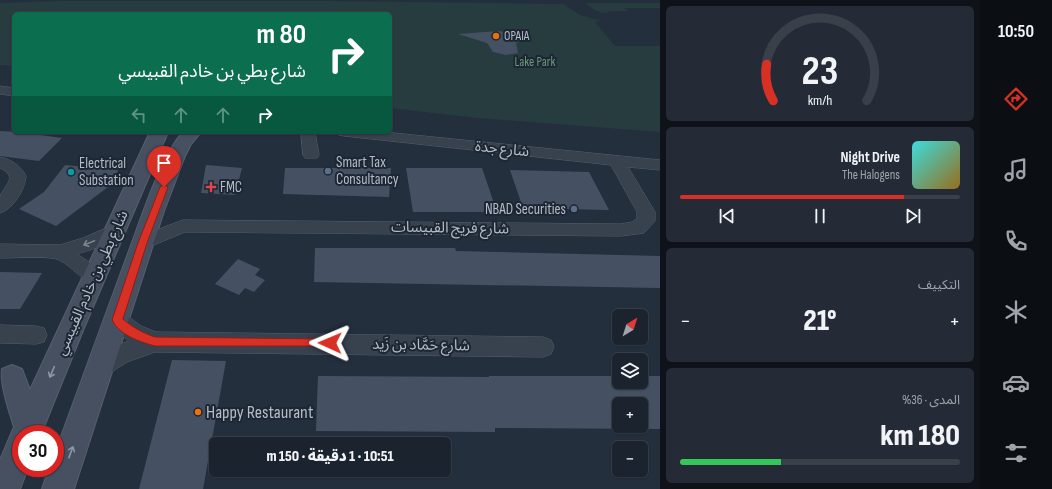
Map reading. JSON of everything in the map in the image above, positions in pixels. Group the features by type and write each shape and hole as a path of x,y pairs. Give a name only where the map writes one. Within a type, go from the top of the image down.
{"street":[{"path":"0,90 12,92"},
{"name":"شارع بطي بن خادم القبيسي","path":"30,425 94,275 116,230 158,134"},
{"name":"شارع بطي بن خادم القبيسي","path":"58,489 102,366 142,243 176,156 183,142 190,134"},
{"path":"308,134 311,155"},
{"name":"شارع جدة","path":"363,134 660,165"},
{"name":"شارع فريج القبيسات","path":"142,243 183,226 621,230 637,228 646,222 646,212 617,161"},
{"path":"0,162 14,169 18,175 18,182 14,190 0,207"},
{"name":"شارع فريج القبيسات","path":"154,211 183,226"},
{"path":"0,251 60,252 90,243 116,230"},
{"path":"60,252 94,275"},
{"name":"شارع حَمَّاد بن زَيد","path":"117,320 133,333 155,342"},
{"path":"0,334 36,335"},
{"name":"شارع حَمَّاد بن زَيد","path":"102,366 131,350 155,342 543,347"},
{"path":"12,378 23,425"},
{"name":"شارع بطي بن خادم القبيسي","path":"4,485 12,466"}],"green space":[{"name":"Lake Park","path":"59,1 331,1 563,4 580,15 601,21 595,22 615,46 660,46 660,132 478,118 392,108 392,12 12,12 12,66 0,65 0,3"},
{"path":"586,3 660,3 660,8 625,8 627,11 607,11 609,13 606,13 599,12"}],"building":[{"path":"498,31 530,35 516,43 518,53 506,55 493,52 487,43 458,34"},
{"path":"0,131 12,132 12,134 33,134 62,138 39,161 0,156"},
{"path":"65,165 118,170 111,187 108,187 56,226 19,209 44,192"},
{"path":"206,165 242,168 235,195 201,193"},
{"path":"285,168 391,168 389,197 283,194"},
{"path":"406,168 482,168 497,212 413,212"},
{"path":"510,170 589,172 609,210 523,208"},
{"path":"315,248 455,248 456,251 660,256 660,288 314,282"},
{"path":"238,259 260,269 255,275 265,280 254,292 245,288 239,295 215,284"},
{"path":"0,272 42,273 20,309 0,309"},
{"path":"172,360 226,361 212,437 209,437 209,456 203,489 139,489"},
{"path":"318,376 612,376 612,389 648,389 648,376 660,376 660,429 648,429 648,397 612,397 612,429 495,428 495,432 316,431"}],"place":[{"name":"OPAIA","path":"496,36"},
{"name":"Smart Tax Consultancy","path":"328,171"},
{"name":"Electrical Substation","path":"71,172"},
{"name":"FMC","path":"211,187"},
{"name":"NBAD Securities","path":"574,209"},
{"name":"Happy Restaurant","path":"198,412"}],"route":[{"path":"164,187 142,243 117,320 124,327 143,338 155,342 330,343"}]}
